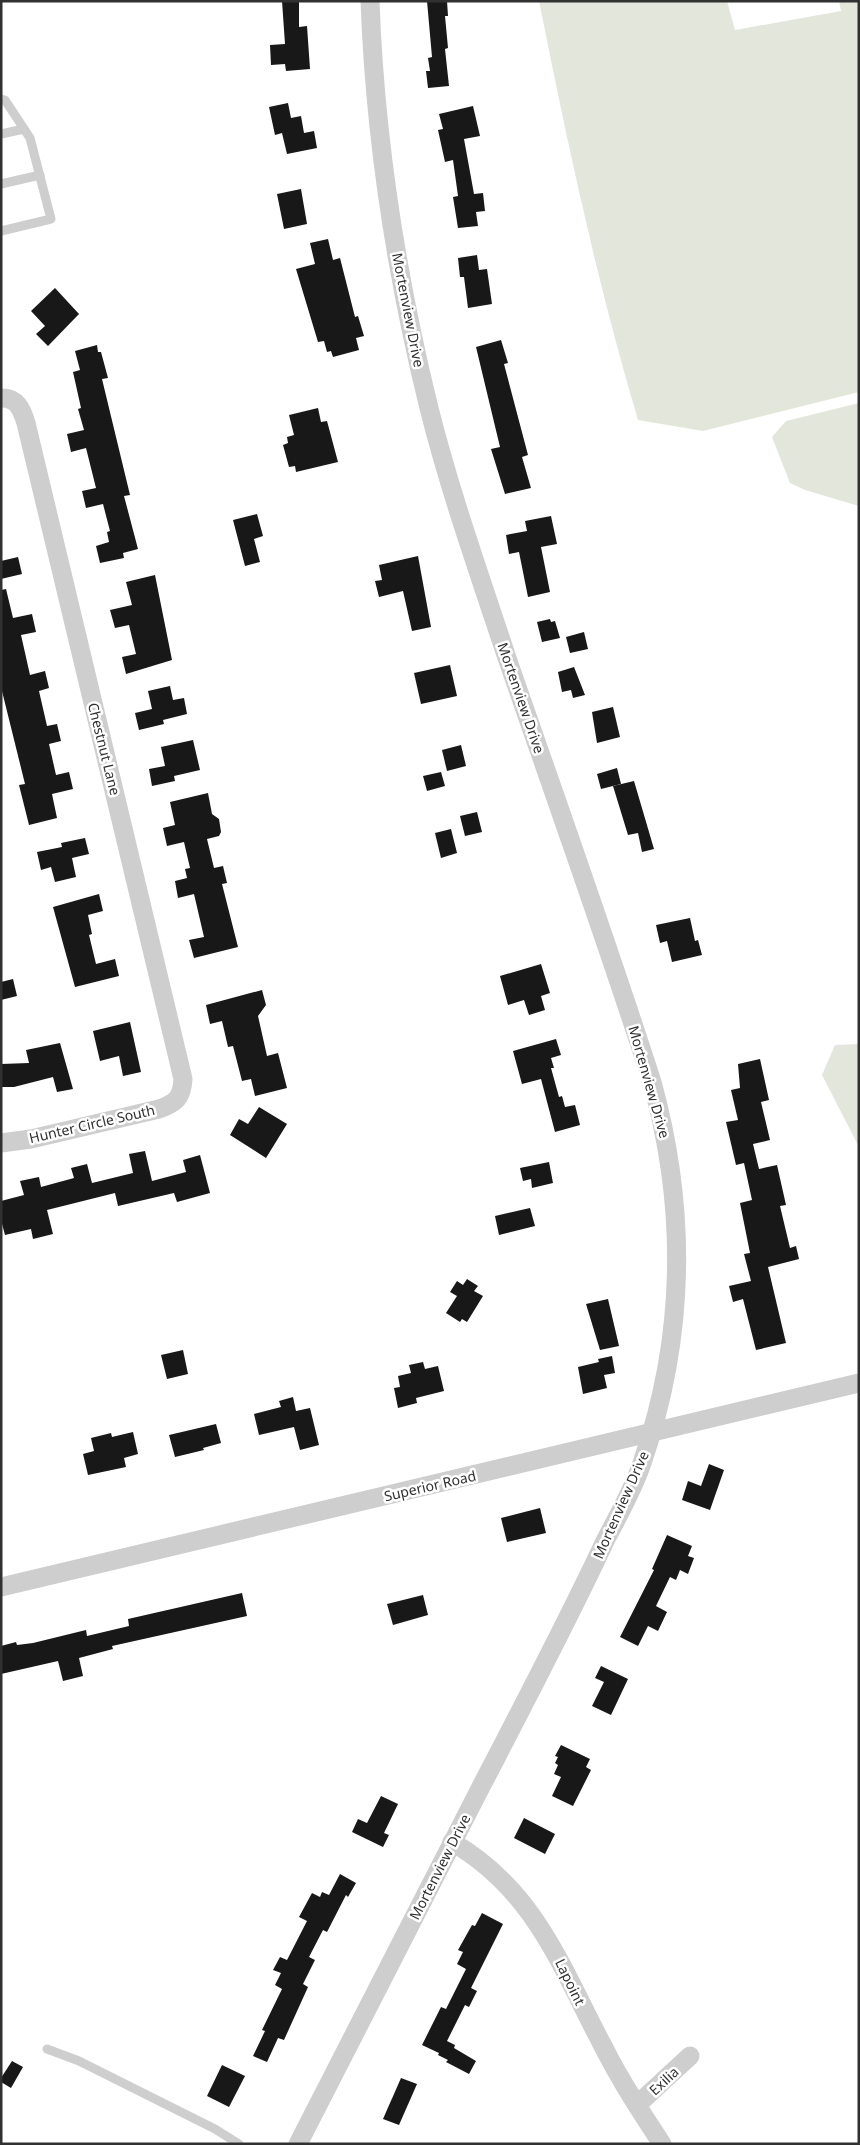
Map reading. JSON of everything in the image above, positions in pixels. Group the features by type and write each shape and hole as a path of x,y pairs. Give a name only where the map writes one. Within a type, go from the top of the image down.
{"street":[{"name":"Mortenview Drive","path":"298,2144 584,1585 642,1465 668,1363 677,1279 676,1206 664,1126 638,1038 468,543 430,410 399,269 387,194 378,118 370,1"},
{"name":"Chestnut Lane","path":"8,400 22,409 26,423 183,1079 180,1098"},
{"name":"Hunter Circle South","path":"1,1143 31,1139 158,1110 174,1104 180,1098"},
{"name":"Superior Road","path":"1,1588 859,1383"},
{"name":"Lapoint","path":"452,1842 472,1854 500,1879 547,1936 567,1971 603,2047 662,2144"},
{"name":"Exilia","path":"637,2105 690,2056"}],"lane":[{"path":"1,99 6,100 30,138 51,219 1,231"},
{"path":"1,134 24,129"},
{"path":"1,184 40,175"},
{"path":"47,2049 79,2061 215,2129 239,2144"}],"shaded area":[{"path":"539,1 727,1 735,30 841,11 839,1 859,1 859,392 703,431 638,420 609,316 584,212"},
{"path":"859,403 859,506 805,490 790,483 772,437 786,421"},
{"path":"859,1044 859,1147 822,1075 835,1045"}],"building":[{"path":"282,1 299,1 299,27 307,26 310,69 286,71 285,64 271,65 270,45 285,44"},
{"path":"427,1 447,1 448,16 445,16 448,48 445,49 449,86 428,88 426,71 430,71 428,58 432,57"},
{"path":"288,103 291,118 301,116 304,133 314,131 317,148 287,154 282,133 275,135 269,107"},
{"path":"473,106 480,136 464,139 474,194 483,193 485,211 476,212 478,226 458,228 453,197 458,196 453,160 445,162 438,130 443,129 439,114"},
{"path":"301,189 307,224 284,229 277,194"},
{"path":"328,239 333,260 340,258 355,317 358,316 364,336 356,338 359,350 333,357 331,351 327,352 324,341 318,342 296,269 315,264 310,243"},
{"path":"477,255 479,270 487,269 492,304 468,308 464,277 460,277 458,258"},
{"path":"55,288 79,314 48,346 36,334 45,326 31,311"},
{"path":"501,340 508,363 504,364 528,455 522,457 531,488 505,494 491,449 500,447 476,347"},
{"path":"97,345 98,352 101,352 108,378 102,379 130,495 124,496 138,549 123,553 124,558 100,563 96,546 109,542 107,532 110,531 103,504 86,508 82,491 96,488 86,448 71,452 67,434 84,430 78,409 81,408 73,372 80,370 75,351"},
{"path":"318,408 321,422 327,421 338,462 296,472 295,466 289,467 283,445 288,443 287,437 294,435 289,415"},
{"path":"257,514 263,536 254,539 260,562 245,566 233,520"},
{"path":"551,516 557,544 541,547 550,592 528,597 519,552 509,554 506,535 527,531 525,521"},
{"path":"418,556 431,627 412,631 403,591 379,597 375,581 382,580 379,565"},
{"path":"18,557 22,574 1,579 1,561"},
{"path":"155,575 172,660 126,674 122,657 136,654 129,625 115,628 110,610 132,605 126,582"},
{"path":"6,589 13,618 32,614 36,632 21,635 30,675 45,671 49,688 39,691 47,726 57,724 61,741 49,744 56,775 69,772 73,789 52,794 57,818 29,825 19,785 25,784 1,687 1,590"},
{"path":"550,619 551,622 555,621 560,638 542,642 537,622"},
{"path":"584,632 588,649 570,653 566,637"},
{"path":"450,665 457,696 421,704 414,673"},
{"path":"574,667 585,695 573,698 571,690 562,692 558,672"},
{"path":"170,686 173,700 184,698 187,714 163,720 164,724 139,730 135,713 152,709 148,691"},
{"path":"613,707 620,737 597,743 592,712"},
{"path":"193,740 200,770 174,776 175,781 152,786 149,769 165,766 161,747"},
{"path":"461,745 466,766 447,771 442,750"},
{"path":"617,768 621,784 601,789 597,774"},
{"path":"441,772 445,786 427,791 423,776"},
{"path":"634,781 654,849 642,852 638,833 628,835 613,786"},
{"path":"208,793 212,814 219,819 221,832 219,836 207,839 214,868 223,866 227,883 222,884 238,947 194,958 189,940 204,937 194,894 178,898 175,881 187,878 185,869 190,868 184,842 167,846 163,828 175,825 170,802"},
{"path":"477,812 482,832 465,836 460,816"},
{"path":"451,829 457,853 441,858 435,833"},
{"path":"85,838 89,854 72,858 76,877 55,882 51,867 41,870 37,852 62,847 61,843"},
{"path":"99,894 103,911 88,915 92,934 89,935 96,964 115,959 119,976 75,987 53,907"},
{"path":"690,918 695,941 698,940 702,955 672,962 667,941 660,943 656,925"},
{"path":"541,964 550,993 541,996 545,1010 529,1015 524,1000 508,1005 500,976"},
{"path":"13,979 17,996 1,1000 1,982"},
{"path":"262,990 266,1005 258,1016 267,1056 278,1053 287,1088 255,1096 251,1079 242,1081 233,1046 228,1047 222,1021 210,1024 206,1005"},
{"path":"130,1022 141,1072 123,1076 119,1056 100,1061 93,1031"},
{"path":"556,1039 561,1055 551,1058 554,1068 551,1068 559,1097 562,1096 565,1107 575,1105 580,1125 555,1132 541,1079 522,1084 513,1051"},
{"path":"60,1043 73,1089 57,1092 53,1077 14,1087 1,1087 1,1064 29,1063 26,1050"},
{"path":"760,1059 769,1100 761,1102 770,1140 753,1144 759,1169 777,1165 786,1205 780,1206 790,1248 796,1246 799,1259 768,1267 786,1343 756,1350 743,1299 733,1302 729,1286 751,1281 744,1254 750,1253 740,1203 752,1200 744,1163 736,1165 726,1122 738,1120 731,1090 740,1088 738,1064"},
{"path":"259,1107 287,1124 266,1158 230,1135 239,1119 248,1124"},
{"path":"145,1151 152,1181 186,1172 183,1160 200,1155 210,1193 177,1202 174,1193 118,1206 115,1193 47,1210 53,1234 33,1239 31,1229 5,1235 1,1220 1,1201 24,1195 20,1181 39,1177 41,1187 74,1178 71,1168 87,1164 92,1183 133,1173 129,1154"},
{"path":"549,1162 553,1183 532,1188 531,1179 523,1181 520,1168"},
{"path":"530,1208 535,1226 499,1235 495,1216"},
{"path":"467,1279 478,1286 474,1291 483,1296 467,1322 462,1319 460,1322 446,1313 457,1296 450,1292 457,1281 463,1285"},
{"path":"608,1299 619,1346 600,1350 586,1304"},
{"path":"183,1350 188,1374 167,1379 161,1355"},
{"path":"612,1356 615,1373 604,1375 607,1388 583,1394 578,1367 599,1362 598,1359"},
{"path":"423,1362 425,1369 438,1366 444,1391 416,1398 417,1403 398,1408 394,1388 400,1387 398,1376 411,1373 409,1365"},
{"path":"293,1397 296,1411 310,1408 319,1445 300,1450 294,1427 259,1435 254,1414 281,1407 279,1401"},
{"path":"216,1424 221,1443 203,1448 204,1450 175,1457 169,1435"},
{"path":"133,1432 138,1454 124,1458 126,1467 88,1475 83,1454 94,1451 91,1438 111,1433 112,1437"},
{"path":"709,1464 724,1470 710,1510 682,1500 688,1481 701,1486"},
{"path":"540,1508 546,1533 507,1542 501,1518"},
{"path":"667,1535 692,1546 688,1556 694,1558 688,1574 680,1570 676,1580 670,1577 656,1606 667,1612 658,1631 648,1626 638,1646 620,1637 654,1570 652,1569"},
{"path":"242,1593 247,1616 112,1646 113,1649 79,1658 83,1676 63,1681 58,1661 1,1674 1,1646 16,1642 17,1645 33,1643 86,1630 87,1636 129,1626 128,1619"},
{"path":"423,1595 428,1615 393,1625 387,1604"},
{"path":"601,1666 628,1679 611,1715 592,1706 604,1682 595,1678"},
{"path":"561,1745 590,1759 586,1767 591,1770 573,1806 552,1796 561,1777 554,1774 558,1765 555,1763 558,1757 555,1756"},
{"path":"381,1796 398,1804 384,1833 389,1835 383,1847 352,1832 358,1819 367,1823"},
{"path":"524,1818 555,1834 545,1854 514,1838"},
{"path":"340,1874 356,1883 348,1897 346,1895 327,1932 323,1930 309,1957 315,1960 303,1984 308,1987 284,2040 278,2038 267,2062 253,2056 265,2031 262,2030 282,1989 275,1985 281,1973 273,1970 280,1957 287,1960 307,1921 299,1917 312,1893 320,1897 322,1892 329,1895"},
{"path":"482,1913 503,1924 471,1988 477,1991 469,2007 465,2005 447,2041 455,2045 454,2048 476,2061 469,2074 446,2062 448,2060 438,2055 439,2053 422,2045 441,2007 446,2009 466,1969 457,1964 463,1952 458,1950 472,1925 475,1926"},
{"path":"12,2061 23,2067 11,2088 1,2082 1,2078"},
{"path":"222,2065 245,2076 229,2107 207,2096"},
{"path":"401,2078 417,2084 399,2125 383,2119"}]}
